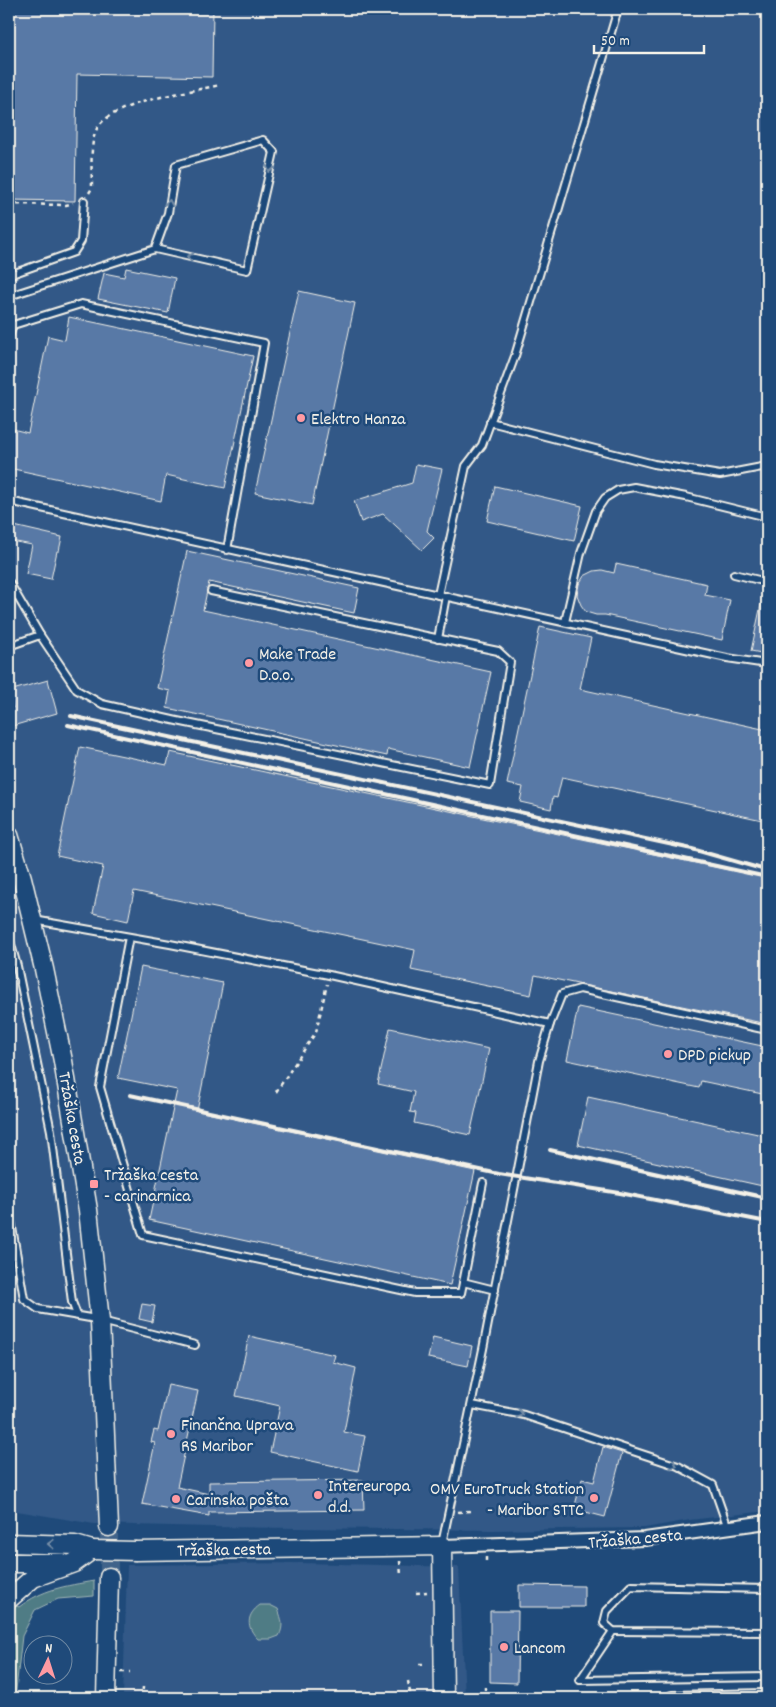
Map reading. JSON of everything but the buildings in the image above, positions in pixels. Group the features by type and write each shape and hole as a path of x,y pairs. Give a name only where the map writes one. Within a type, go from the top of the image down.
{"street":[{"name":"Tržaška cesta","path":"9,835 32,920 63,1061 88,1210 100,1321 110,1526"},
{"name":"Tržaška cesta","path":"9,1543 75,1545 92,1550 136,1551 442,1546 646,1539 767,1522"},
{"path":"442,1546 444,1698"},
{"path":"9,1599 33,1578 74,1563 92,1550"},
{"path":"9,1562 74,1563"},
{"path":"106,1698 109,1577"},
{"path":"672,1698 767,1696"}],"lane":[{"path":"438,595 466,466 482,445 515,356 618,9"},
{"path":"9,296 155,249 247,270 274,152 263,140 176,165 168,213 155,249"},
{"path":"9,275 74,252 81,240 84,201"},
{"path":"9,337 13,325 81,304 264,343 227,550"},
{"path":"490,422 654,464 720,475 767,466"},
{"path":"565,622 580,553 596,511 605,498 618,490 634,487 767,517"},
{"path":"9,502 727,658 767,664"},
{"path":"734,574 767,582"},
{"path":"9,582 40,636 77,690 102,704 490,785 510,662 498,651 211,591"},
{"path":"438,638 446,596"},
{"path":"9,646 40,636"},
{"path":"32,920 329,975 550,1024"},
{"path":"9,937 17,966 50,1131 72,1302 78,1315"},
{"path":"129,937 100,1087 143,1235 415,1294 461,1293 483,1183"},
{"path":"442,1546 495,1290 539,1061 550,1024 562,994 580,989 767,1030"},
{"path":"9,1209 24,1299 38,1309 78,1315 195,1345"},
{"path":"463,1282 495,1290"},
{"path":"472,1405 524,1415 678,1466 713,1485 728,1528"},
{"path":"767,1589 631,1586 607,1611 604,1623 613,1631 767,1632"},
{"path":"613,1631 580,1680 767,1676"}],"path":[{"path":"9,204 66,205 84,201 92,188 93,143 97,128 110,115 133,105 220,85"},
{"path":"276,1092 316,1032 329,975"},
{"path":"408,1681 411,1698"},
{"path":"142,1686 142,1698"},
{"path":"485,1687 485,1698"}],"shaded area":[{"path":"9,9 767,9 767,1511 690,1520 645,1528 491,1530 94,1524 11,1510 13,1306 9,1273"},
{"path":"302,1563 459,1567 465,1698 123,1698 127,1565"}],"green space":[{"path":"94,1581 94,1596 58,1599 35,1610 22,1634 15,1698 9,1698 9,1612 13,1604 19,1607 46,1592"},
{"path":"260,1605 270,1605 278,1609 282,1623 279,1636 271,1639 258,1639 254,1635 249,1621 252,1613"}],"tunnel":[{"path":"109,1527 109,1577"}],"railway":[{"path":"71,716 692,849 762,869"},
{"path":"68,725 767,877"},
{"path":"130,1095 499,1174 620,1193 767,1222"},
{"path":"550,1150 767,1198"}],"place":[{"name":"Elektro Hanza","path":"301,418"},
{"name":"Make Trade D.o.o.","path":"249,663"},
{"name":"DPD pickup","path":"668,1054"},
{"name":"Tržaška cesta - carinarnica","path":"94,1184"},
{"name":"Finančna Uprava RS Maribor","path":"171,1434"},
{"name":"Intereuropa d.d.","path":"318,1495"},
{"name":"OMV EuroTruck Station - Maribor STTC","path":"594,1498"},
{"name":"Carinska pošta","path":"176,1499"},
{"name":"Lancom","path":"504,1647"}]}
